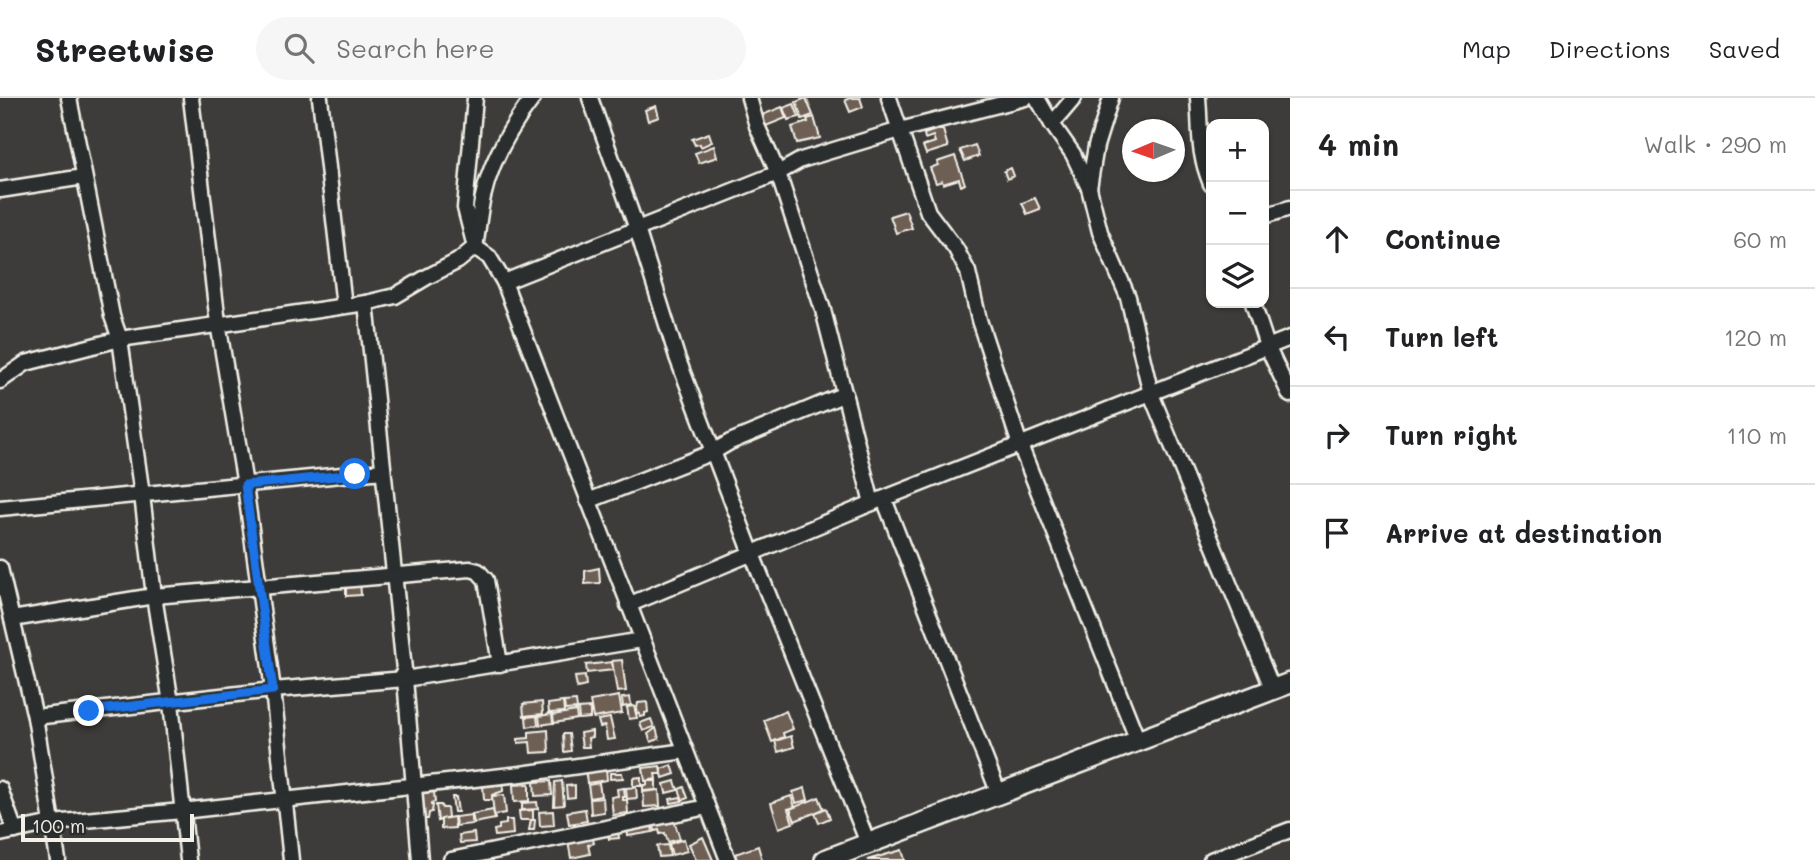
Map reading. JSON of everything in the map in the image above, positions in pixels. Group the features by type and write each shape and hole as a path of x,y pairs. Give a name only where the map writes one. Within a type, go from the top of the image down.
{"street":[{"path":"69,98 112,316 120,340 171,703 188,860"},
{"path":"191,98 218,323 245,485 273,690 290,860"},
{"path":"320,98 344,306"},
{"path":"475,98 466,208 475,247 489,257 504,282 728,860"},
{"path":"0,381 26,363 120,340 218,323 366,303 395,296 458,261 475,247 488,177 510,128 533,98"},
{"path":"590,98 637,229 677,357 752,554 868,843"},
{"path":"749,98 757,126 778,173 823,310 853,433 878,501 999,794"},
{"path":"889,98 928,212 956,248 968,272 979,320 1020,445 1138,741"},
{"path":"504,282 778,173 801,160 900,130 1025,98"},
{"path":"825,860 1281,687 1152,394 1128,297 1100,232 1089,188 1073,154 1037,98"},
{"path":"1052,124 1074,98"},
{"path":"1089,188 1096,146 1111,98"},
{"path":"1198,98 1199,143 1203,165 1210,182"},
{"path":"0,190 84,177"},
{"path":"1269,214 1290,208"},
{"path":"366,303 405,679 420,860"},
{"path":"1256,308 1267,346 1290,396"},
{"path":"628,605 878,501 1290,338"},
{"path":"588,501 713,452 730,442 845,394"},
{"path":"0,508 383,471"},
{"path":"0,568 7,613 35,717 58,860"},
{"path":"7,613 154,596 470,569 478,571 486,580 500,664"},
{"path":"35,717 273,690 405,679 642,640"},
{"path":"0,834 52,823 521,774 685,751"},
{"path":"0,789 15,831"},
{"path":"451,860 707,807"},
{"path":"1210,860 1290,830"}],"building":[{"path":"806,98 813,115 802,119 796,102"},
{"path":"860,98 863,107 850,112 845,100"},
{"path":"794,104 799,117 788,120 783,108"},
{"path":"656,106 659,117 648,121 645,110"},
{"path":"782,107 786,118 761,128 757,117"},
{"path":"814,117 820,138 797,143 792,127"},
{"path":"943,130 948,147 926,154 923,146 935,142 933,136 925,139 924,134"},
{"path":"709,133 712,142 701,147 700,144 695,145 692,139"},
{"path":"975,145 979,156 965,161 960,150"},
{"path":"714,146 717,157 699,163 695,153"},
{"path":"955,156 965,184 961,186 959,179 943,184 942,181 936,183 930,168 938,165 937,162"},
{"path":"1011,168 1014,176 1007,179 1004,171"},
{"path":"1035,198 1040,209 1027,214 1022,203"},
{"path":"906,211 912,228 896,233 890,216"},
{"path":"599,568 600,583 585,584 585,571"},
{"path":"360,580 361,595 346,596 346,583"},
{"path":"622,660 626,691 617,692 612,661"},
{"path":"612,662 613,670 587,673 586,665"},
{"path":"585,676 586,686 577,688 575,677"},
{"path":"619,696 622,713 593,718 590,701"},
{"path":"630,697 631,705 623,707 622,698"},
{"path":"576,701 577,709 565,710 564,702"},
{"path":"542,702 543,714 524,716 523,704"},
{"path":"563,702 564,712 549,713 548,704"},
{"path":"647,702 648,712 640,717 639,713 636,713 638,703"},
{"path":"634,706 637,718 629,719 627,707"},
{"path":"590,708 590,718 579,719 578,709"},
{"path":"576,711 577,719 554,723 553,715"},
{"path":"786,711 793,729 772,742 764,720"},
{"path":"552,714 553,723 540,725 539,716"},
{"path":"537,716 538,725 527,727 526,717"},
{"path":"610,718 615,739 607,740 605,726 600,727 598,720"},
{"path":"651,719 654,727 643,731 640,723"},
{"path":"656,728 659,739 651,742 648,734"},
{"path":"548,730 549,752 531,753 530,742 518,743 518,739 529,738 529,732"},
{"path":"592,731 592,737 588,738 589,747 582,747 580,733"},
{"path":"563,734 569,734 571,751 564,752"},
{"path":"791,736 794,747 778,752 775,741"},
{"path":"672,765 675,774 663,778 661,769"},
{"path":"660,766 661,774 655,774 656,779 645,781 643,768"},
{"path":"606,767 607,780 587,783 585,769"},
{"path":"610,773 622,773 623,778 610,779"},
{"path":"641,777 641,786 633,786 633,778"},
{"path":"551,781 552,795 535,796 534,782"},
{"path":"562,781 564,805 554,806 555,782"},
{"path":"647,781 656,781 656,790 643,791 643,785 647,785"},
{"path":"675,781 678,790 666,793 664,784"},
{"path":"599,783 601,796 590,798 588,785"},
{"path":"503,784 503,791 492,795 492,800 484,800 483,785"},
{"path":"529,784 529,801 514,802 513,785"},
{"path":"575,785 575,797 567,798 566,786"},
{"path":"636,787 637,798 627,799 626,788"},
{"path":"684,787 688,798 683,800 679,789"},
{"path":"624,788 623,800 627,800 628,813 613,815 611,797 618,796 617,789"},
{"path":"805,788 808,800 796,803 793,792"},
{"path":"659,790 660,806 644,807 643,792"},
{"path":"434,792 432,812 429,813 428,819 419,819 417,794"},
{"path":"504,795 506,813 494,815 492,796"},
{"path":"791,796 795,807 788,809 793,823 779,828 771,803"},
{"path":"452,797 456,797 458,812 454,812"},
{"path":"681,797 682,801 671,803 670,799"},
{"path":"819,797 824,809 795,821 790,809"},
{"path":"603,798 604,812 591,814 590,799"},
{"path":"537,802 538,809 522,810 522,803"},
{"path":"436,805 447,808 448,817 438,821"},
{"path":"826,808 830,818 819,823 815,813"},
{"path":"585,809 587,821 569,824 567,812"},
{"path":"493,810 495,819 474,823 472,814"},
{"path":"533,810 533,820 520,820 519,811"},
{"path":"553,811 554,825 540,826 539,812"},
{"path":"471,815 472,824 456,826 455,817"},
{"path":"454,817 455,828 441,829 441,819"},
{"path":"673,817 680,839 668,842 665,833 655,831 653,823"},
{"path":"506,820 512,820 513,834 495,836 494,830 499,829 499,825 506,824"},
{"path":"531,820 535,820 534,830 529,830"},
{"path":"652,826 653,832 628,836 627,830"},
{"path":"618,832 619,838 609,839 608,834"},
{"path":"474,833 475,842 460,843 459,835"},
{"path":"592,836 594,843 588,845 590,854 571,858 568,841"},
{"path":"703,837 713,860 696,860 689,844"},
{"path":"684,839 687,851 672,855 669,844"},
{"path":"668,845 670,856 659,857 657,846"},
{"path":"758,846 762,860 737,860 735,854"},
{"path":"902,850 905,860 867,860"}],"route":[{"path":"89,711 273,690 245,485 355,474"}]}
